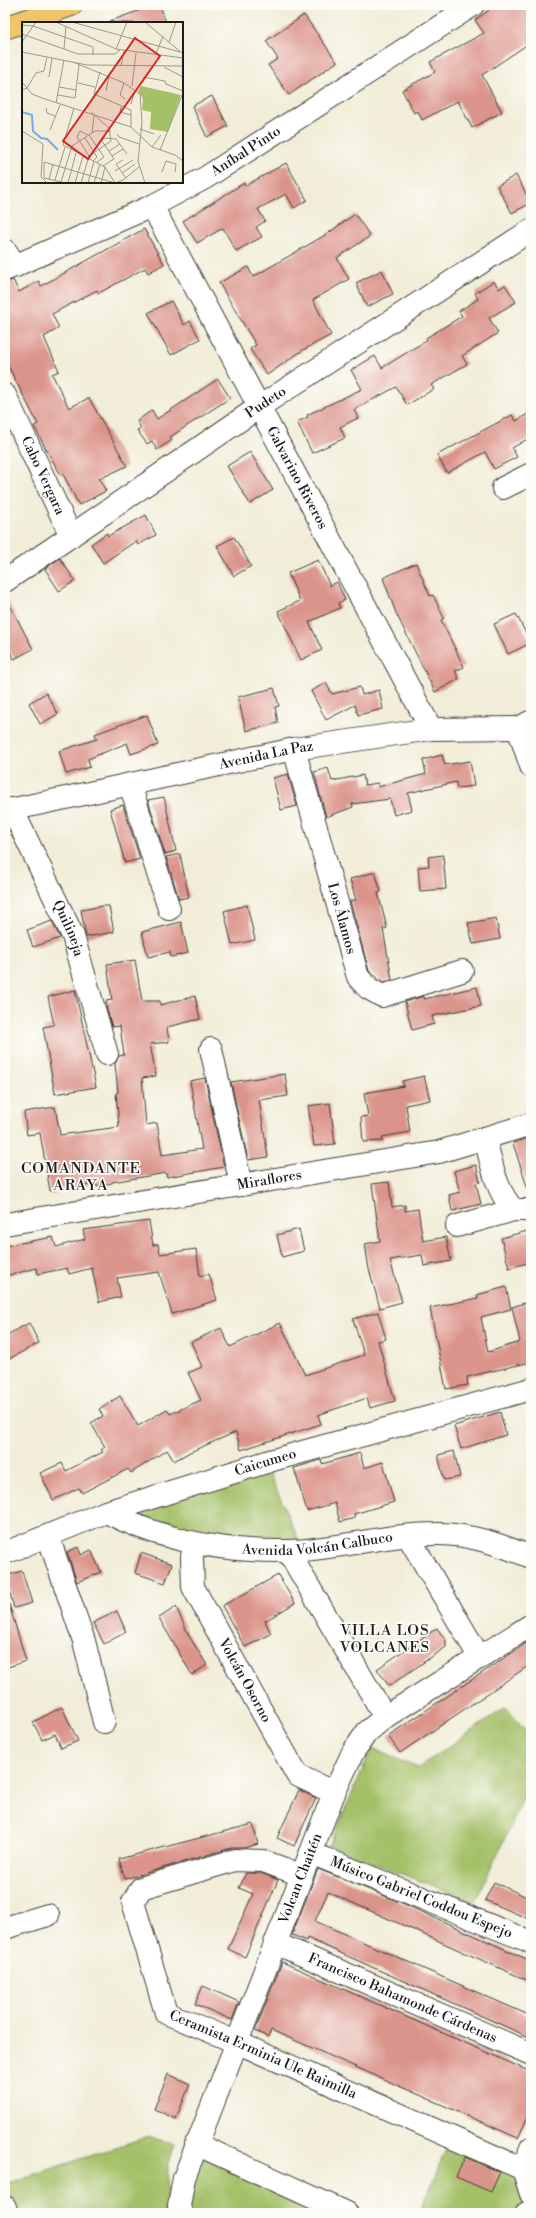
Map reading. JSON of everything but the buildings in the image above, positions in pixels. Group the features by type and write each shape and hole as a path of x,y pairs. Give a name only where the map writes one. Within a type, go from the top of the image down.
{"main road":[{"path":"22,22 71,5"},
{"path":"5,28 22,22"}],"street":[{"name":"Aníbal Pinto","path":"9,262 152,206 205,178 451,12 473,5"},
{"name":"Galvarino Riveros","path":"152,206 431,729"},
{"name":"Pudeto","path":"5,581 258,407 531,230"},
{"name":"Cabo Vergara","path":"5,396 71,536"},
{"path":"503,488 531,474"},
{"name":"Avenida La Paz","path":"9,810 294,749 431,729 527,726"},
{"path":"527,726 531,766"},
{"name":"Los Álamos","path":"294,749 358,977 368,988 382,996 462,971"},
{"path":"130,784 169,909"},
{"name":"Quilineja","path":"9,810 73,936 107,1054"},
{"path":"211,1049 241,1185"},
{"name":"Miraflores","path":"5,1224 439,1152 531,1124"},
{"path":"485,1138 497,1185 506,1202 523,1210"},
{"path":"457,1226 523,1210"},
{"name":"Caicumeo","path":"5,1553 106,1512 273,1460 531,1389"},
{"name":"Avenida Volcán Calbuco","path":"106,1512 165,1536 194,1544 240,1550 288,1551 435,1534 463,1536 487,1541 531,1557"},
{"path":"48,1536 84,1641 104,1722"},
{"path":"408,1536 480,1658"},
{"name":"Volcán Osorno","path":"194,1544 191,1570 192,1587 297,1775 334,1793"},
{"path":"288,1551 386,1717"},
{"name":"Volcan Chaitén","path":"181,2213 179,2206 181,2191 196,2144 301,1875 334,1793 353,1752 367,1732 386,1717 531,1625"},
{"name":"Músico Gabriel Coddou Espejo","path":"311,1853 531,1942"},
{"name":"Ceramista Erminia Ule Raimilla","path":"301,1875 263,1861 235,1860 141,1888 133,1902 166,2013 236,2042 522,2169"},
{"path":"5,1928 48,1915"},
{"name":"Francisco Bahamonde Cárdenas","path":"275,1943 531,2054"},
{"path":"196,2144 347,2213"},
{"path":"531,2148 522,2169 531,2194"},
{"path":"5,2207 7,2213"},
{"path":"527,2213 531,2212"}],"green space":[{"path":"268,1470 299,1541 195,1537 127,1512"},
{"path":"506,1707 531,1737 531,1782 475,1902 329,1846 372,1748 418,1768"},
{"path":"146,2137 175,2143 168,2167 167,2207 169,2213 16,2213 6,2184"},
{"path":"196,2144 347,2213 181,2213"},
{"path":"448,2144 518,2172 531,2208 498,2213 420,2213"}],"district":[{"name":"COMANDANTE ARAYA","path":"81,1176"},
{"name":"VILLA LOS VOLCANES","path":"385,1638"}]}
